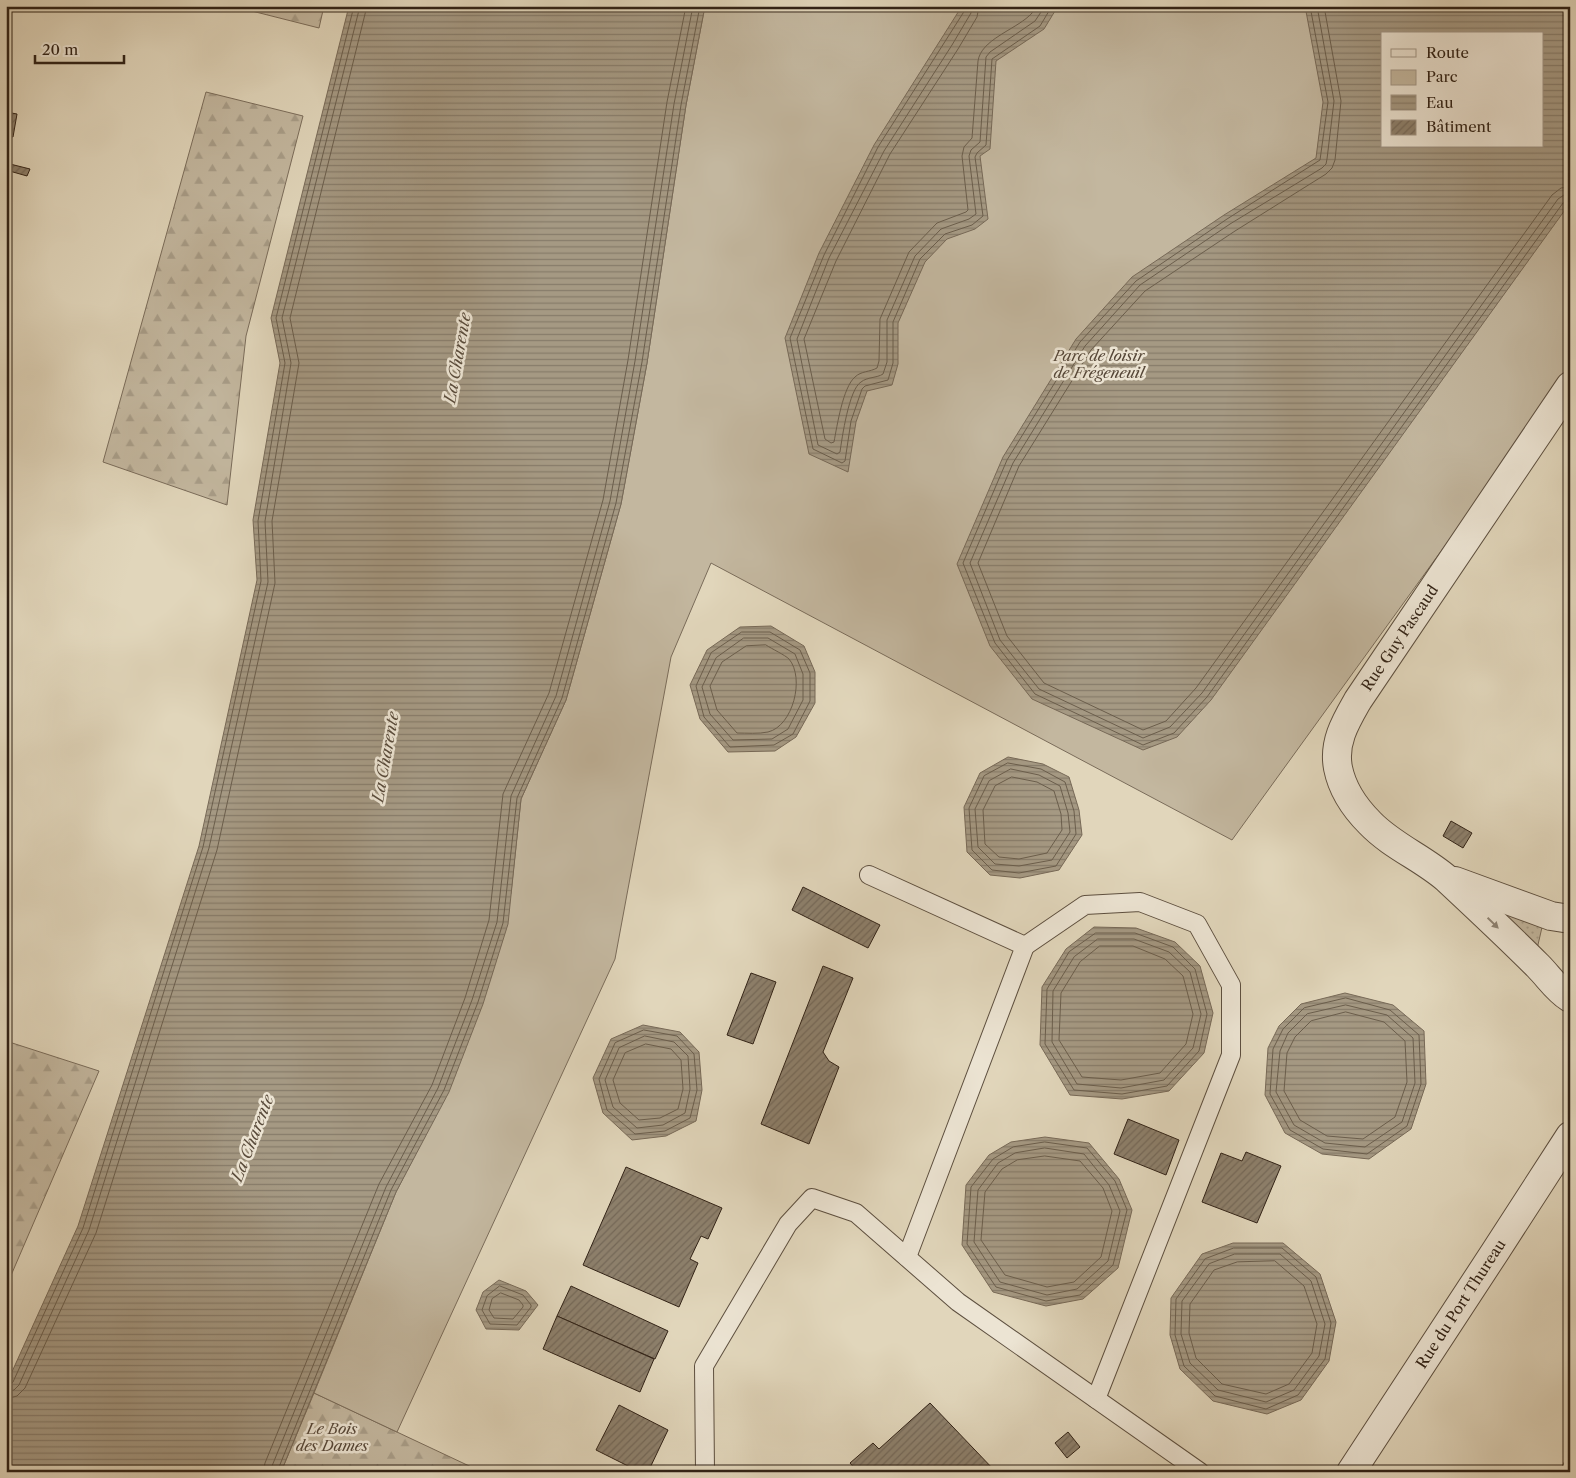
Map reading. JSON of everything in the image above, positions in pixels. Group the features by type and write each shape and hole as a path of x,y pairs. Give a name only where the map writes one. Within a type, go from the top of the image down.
{"street":[{"name":"Rue Guy Pascaud","path":"1570,386 1358,700 1342,728 1337,747 1338,767 1345,787 1355,806 1371,824 1445,877 1538,967 1559,991 1570,998"},
{"name":"Rue Guy Pascaud","path":"1445,877 1551,916 1570,919"},
{"name":"Rue du Port Thureau","path":"1351,1472 1570,1136"}],"lane":[{"path":"869,875 1025,946"},
{"path":"907,1257 1025,946 1085,905 1140,902 1197,924 1231,985 1231,1055 1096,1399"},
{"path":"705,1472 704,1366 788,1224 812,1198 856,1213 958,1302 1200,1472"}],"green space":[{"path":"232,6 324,6 319,28"},
{"name":"Parc de loisir de Frégeneuil","path":"705,6 1570,6 1570,373 1232,840 711,563 671,657 615,959 397,1432 314,1393 396,1192 425,1136 511,893 521,799 566,700 621,504 647,363 686,105"},
{"path":"206,92 303,116 246,336 227,505 103,462"},
{"path":"1486,903 1543,923 1537,949"},
{"path":"6,1041 99,1071 6,1287"},
{"name":"Le Bois des Dames","path":"314,1393 482,1472 281,1472"}],"water":[{"name":"La Charente","path":"349,6 705,6 686,105 647,363 621,504 566,700 521,799 508,924 483,1004 449,1092 396,1192 281,1472 6,1472 6,1385 78,1226 199,846 257,580 253,520 280,363 271,318"},
{"path":"962,6 1058,6 1044,29 996,61 990,149 980,156 988,219 975,229 947,239 925,262 898,323 898,364 892,385 867,391 856,422 848,472 809,454 785,338 819,253 874,145"},
{"path":"1305,6 1570,6 1570,203 1211,700 1177,737 1143,750 1032,699 990,646 957,564 1003,457 1076,339 1132,277 1224,215 1316,158 1323,102"},
{"path":"771,626 804,646 815,672 815,703 796,737 775,751 728,752 700,719 690,685 707,650 740,627"},
{"path":"1008,757 1043,764 1069,777 1079,810 1082,835 1059,870 1020,878 990,875 967,852 964,807 980,773"},
{"path":"1094,927 1136,928 1175,942 1200,966 1213,1013 1204,1053 1169,1091 1122,1099 1070,1095 1040,1045 1042,987 1066,949"},
{"path":"1345,993 1393,1005 1424,1031 1426,1084 1411,1129 1369,1159 1322,1154 1285,1133 1265,1095 1268,1048 1279,1026 1301,1004"},
{"path":"643,1025 680,1032 699,1052 702,1090 696,1121 666,1136 632,1140 603,1113 593,1078 611,1039"},
{"path":"1045,1137 1089,1143 1119,1179 1132,1210 1118,1268 1083,1299 1046,1306 993,1292 962,1245 966,1185 989,1155 1011,1142"},
{"path":"1233,1243 1283,1243 1320,1274 1336,1322 1329,1361 1301,1400 1267,1414 1213,1401 1180,1369 1170,1335 1171,1298 1202,1254"},
{"path":"499,1280 526,1291 538,1305 519,1330 486,1329 476,1310 483,1292"}],"building":[{"path":"6,112 17,114 13,137 6,135"},
{"path":"6,163 30,169 27,176 6,170"},
{"path":"1451,821 1472,833 1463,848 1443,836"},
{"path":"803,887 880,925 868,948 792,910"},
{"path":"823,966 853,978 823,1052 829,1061 839,1067 809,1144 761,1124"},
{"path":"751,973 776,982 753,1044 727,1035"},
{"path":"1128,1119 1179,1140 1166,1175 1114,1154"},
{"path":"1246,1152 1281,1166 1257,1223 1202,1202 1221,1153 1242,1161"},
{"path":"626,1167 722,1208 708,1239 701,1236 690,1259 698,1263 679,1307 583,1265"},
{"path":"571,1286 668,1331 655,1359 557,1316"},
{"path":"557,1316 654,1359 640,1392 543,1349"},
{"path":"930,1403 996,1472 854,1472 856,1470 850,1463 873,1443 879,1449"},
{"path":"619,1405 668,1430 648,1472 640,1472 596,1450"},
{"path":"1068,1432 1080,1447 1067,1458 1055,1443"},
{"path":"1566,1458 1570,1459 1570,1472 1560,1472"}]}
